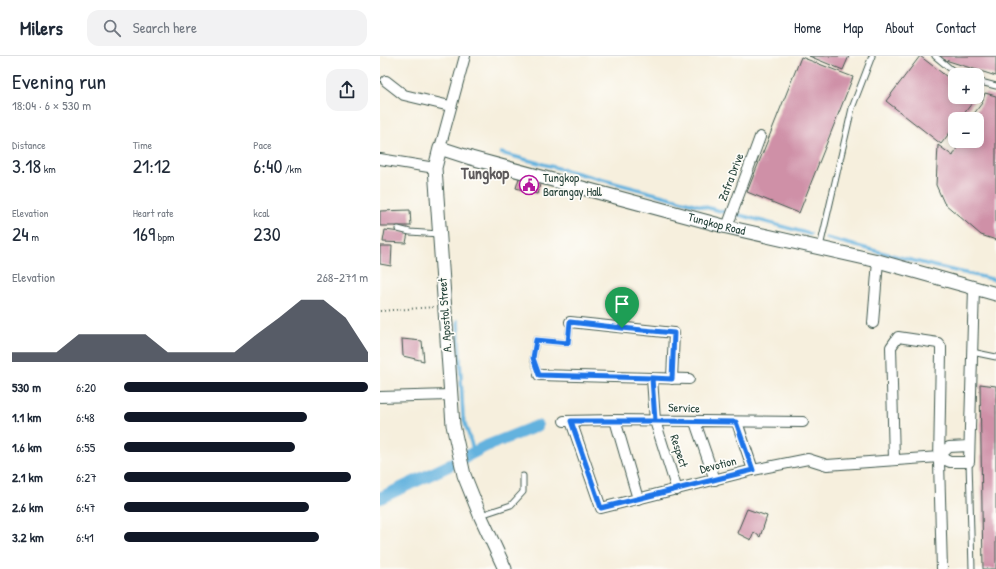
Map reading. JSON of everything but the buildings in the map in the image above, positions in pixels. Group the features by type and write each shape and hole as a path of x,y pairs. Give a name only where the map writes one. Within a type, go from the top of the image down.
{"street":[{"name":"A. Apostol Street","path":"465,56 450,106 435,168 450,395 453,425 463,469 480,515 505,569"},
{"path":"386,81 404,95 450,106"},
{"name":"Zafra Drive","path":"727,227 760,137"},
{"name":"Tungkop Road","path":"440,148 471,158 727,227 878,261 996,294"},
{"path":"380,159 435,168"},
{"path":"873,323 878,261"},
{"path":"969,462 974,288"},
{"path":"570,322 674,333 672,379"},
{"path":"894,459 891,347 898,337 938,343 941,347 939,457 942,569"},
{"path":"539,375 689,379"},
{"name":"Respect","path":"652,378 655,421 677,490"},
{"path":"380,397 450,395"},
{"path":"614,420 638,499"},
{"name":"Service","path":"601,508 567,421 803,422"},
{"path":"695,422 715,480"},
{"path":"736,422 753,470"},
{"path":"939,457 949,447 969,446"},
{"name":"Devotion","path":"601,508 753,470 808,459 827,465 894,459 939,457 950,462 969,462"}],"lane":[{"path":"819,248 852,108 872,56"},
{"path":"935,56 950,68"},
{"path":"984,83 996,86"},
{"path":"398,229 410,232 440,234"},
{"path":"539,375 533,358 536,340 568,343 570,322"},
{"path":"972,352 996,357"},
{"path":"969,462 972,569"},
{"path":"480,515 511,505 523,492 523,476"}],"path":[{"path":"380,311 445,306"}],"waterway":[{"path":"501,153 728,213"},
{"path":"736,214 810,234"},
{"path":"826,238 938,267 996,280"},
{"path":"458,321 463,417 474,452"},
{"path":"380,498 448,466 484,447 537,426"}],"place":[{"name":"Tungkop Barangay Hall","path":"529,185"}],"district":[{"name":"Tungkop","path":"485,173"}],"route":[{"path":"622,328 570,322 568,343 536,340 533,358 539,375 652,378 655,421 736,422 753,470 601,508 571,421 655,421 652,378 672,379 674,333 622,328"}]}
